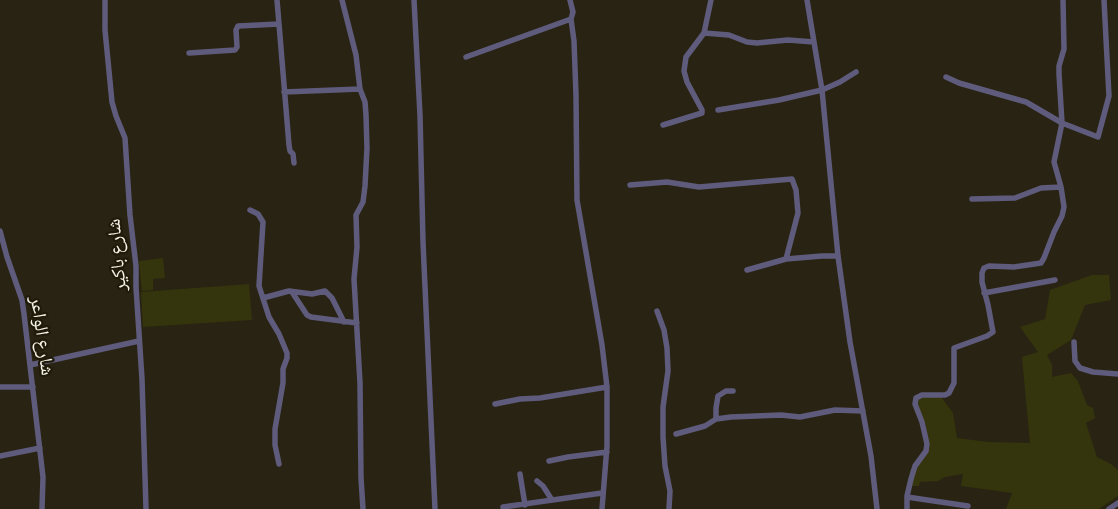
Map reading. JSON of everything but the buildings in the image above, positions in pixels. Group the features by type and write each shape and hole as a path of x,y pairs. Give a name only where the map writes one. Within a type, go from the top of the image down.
{"street":[{"name":"شارع باكير","path":"105,0 105,30 112,102 125,138 129,206 136,266 146,509"},
{"path":"277,0 289,145 294,162"},
{"path":"342,0 356,56 360,89 365,102 367,148 365,194 356,219 357,247 354,291 357,323 363,509"},
{"path":"414,0 419,86 423,242 434,509"},
{"path":"570,0 573,12 571,20 576,86 577,200 602,345 607,387 607,452 602,509"},
{"path":"663,125 702,113 687,82 684,71 686,58 704,33 711,0"},
{"path":"807,0 822,90 838,256 850,342 875,483 877,509"},
{"path":"906,509 915,466 926,451 927,444 922,422 914,401 922,395 944,395 949,393 954,382 954,348 988,336 993,332 984,293 982,273 986,267 1014,267 1038,264 1043,261 1062,216 1064,201 1054,162 1062,123 1059,66 1064,49 1063,0"},
{"path":"946,76 959,83 1026,102 1062,123 1098,137 1109,96 1104,0"},
{"path":"466,57 571,20"},
{"path":"188,53 235,50 237,47 236,30 238,26 279,24"},
{"path":"704,33 728,35 747,42 757,43 788,40 814,42"},
{"path":"718,110 779,100 822,90 856,72"},
{"path":"284,92 360,89"},
{"path":"630,185 667,182 699,187 792,179 796,185 798,213 786,259"},
{"path":"972,199 1015,198 1041,188 1061,187"},
{"path":"250,210 258,214 263,222 259,282 269,317 287,353 275,429 275,445 279,464"},
{"name":"شارع الواعر","path":"0,230 22,300 43,477 42,509"},
{"path":"747,270 786,259 838,256"},
{"path":"984,293 1055,280"},
{"path":"263,298 292,292 312,294 325,291 336,305 344,322"},
{"path":"292,292 311,317 357,323"},
{"path":"657,311 664,330 667,348 668,371 663,408 663,437 665,466 670,491 669,509"},
{"path":"30,365 138,341"},
{"path":"1074,342 1075,361 1080,368 1093,372 1118,374"},
{"path":"0,387 32,389"},
{"path":"494,404 607,387"},
{"path":"716,419 718,396 726,391 734,391"},
{"path":"676,434 705,426 716,419 731,417 781,414 800,417 835,410 863,411"},
{"path":"0,456 40,448"},
{"path":"549,461 607,452"},
{"path":"520,474 525,505"},
{"path":"537,481 543,486 552,500"},
{"path":"503,507 602,493"},
{"path":"907,497 968,506"},
{"path":"1109,509 1118,503"}],"shaded area":[{"path":"163,258 165,278 153,279 153,290 142,291 139,261"},
{"path":"1092,275 1109,275 1111,300 1085,305 1071,340 1047,355 1052,365 1052,377 1071,373 1078,381 1087,405 1093,408 1095,418 1086,423 1097,457 1118,470 1118,496 1099,509 1006,509 1012,493 961,486 963,474 945,477 938,481 920,482 919,486 909,486 910,470 913,470 922,456 927,439 926,426 914,401 929,395 942,398 953,413 957,438 988,442 1030,443 1022,357 1038,352 1020,327 1045,319 1050,290"},
{"path":"249,284 252,320 143,327 141,292"}]}
